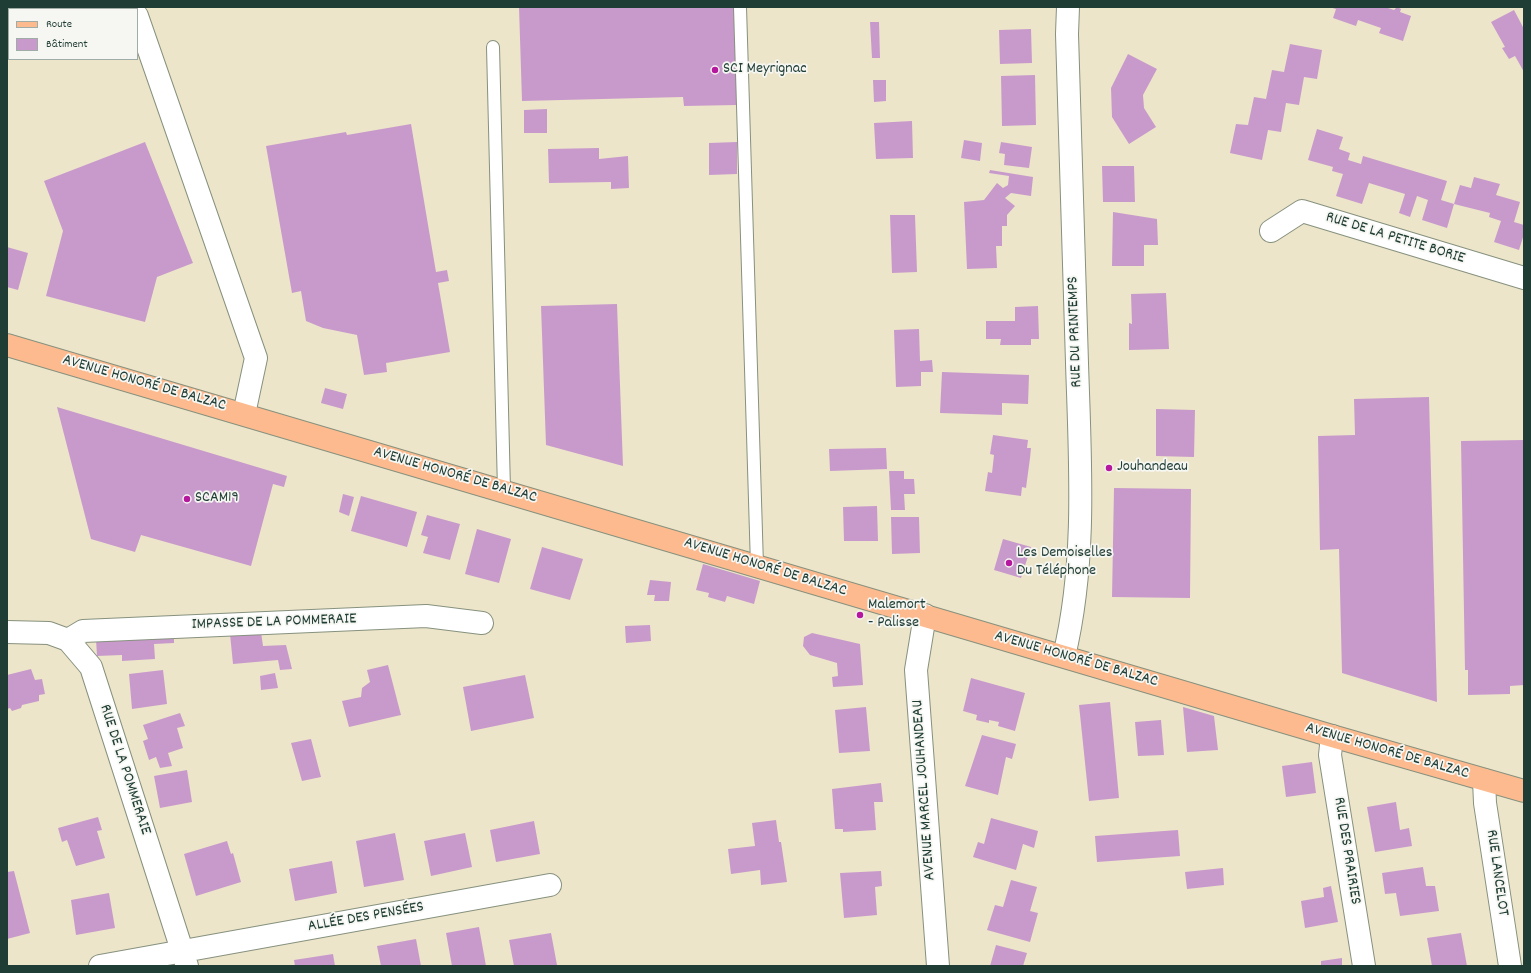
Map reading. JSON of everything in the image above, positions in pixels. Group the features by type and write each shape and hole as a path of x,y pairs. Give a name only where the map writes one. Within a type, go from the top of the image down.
{"main road":[{"name":"AVENUE HONORÉ DE BALZAC","path":"7,345 504,490 1332,736 1524,791"}],"street":[{"name":"RUE DU PRINTEMPS","path":"1064,656 1077,584 1081,480 1067,34 1068,7"},
{"path":"138,19 256,358 244,414"},
{"name":"RUE DE LA PETITE BORIE","path":"1271,231 1302,212 1524,278"},
{"name":"AVENUE MARCEL JOUHANDEAU","path":"926,615 916,670 938,966"},
{"name":"IMPASSE DE LA POMMERAIE","path":"68,640 83,631 418,616 482,623"},
{"path":"7,632 49,634 68,640"},
{"name":"RUE DE LA POMMERAIE","path":"68,640 91,667 184,958"},
{"name":"RUE DES PRAIRIES","path":"1332,736 1330,755 1364,966"},
{"name":"RUE LANCELOT","path":"1484,780 1510,966"},
{"name":"ALLÉE DES PENSÉES","path":"100,966 184,958 550,885"}],"lane":[{"path":"740,7 757,566"},
{"path":"493,47 504,490"}],"building":[{"path":"519,7 734,7 737,105 684,106 683,97 522,101"},
{"path":"1329,7 1385,7 1394,10 1397,7 1401,9 1400,12 1411,16 1403,41 1379,33 1381,28 1358,20 1356,26 1333,18 1336,9"},
{"path":"1514,10 1524,29 1524,72 1515,56 1509,59 1502,48 1505,47 1491,22"},
{"path":"870,22 879,22 880,58 872,58"},
{"path":"1031,29 1032,63 1000,64 999,30"},
{"path":"1290,44 1322,50 1317,79 1304,77 1299,105 1286,103 1281,132 1268,130 1262,160 1230,153 1236,124 1248,125 1254,97 1266,99 1272,70 1284,72"},
{"path":"1128,54 1157,69 1143,95 1144,108 1156,127 1129,144 1112,117 1111,88"},
{"path":"1035,75 1036,125 1002,126 1001,76"},
{"path":"873,80 886,80 886,101 874,102"},
{"path":"547,109 547,133 524,133 524,110"},
{"path":"912,121 913,158 876,159 874,123"},
{"path":"411,124 436,272 447,270 449,281 438,283 450,352 386,363 387,372 364,375 357,335 323,328 306,321 301,291 292,293 266,146 346,132 347,135"},
{"path":"1317,129 1343,137 1339,149 1350,153 1348,160 1361,164 1363,156 1447,181 1441,200 1454,204 1447,228 1422,220 1428,200 1417,196 1410,217 1399,213 1405,194 1369,183 1362,204 1336,196 1343,174 1332,171 1333,167 1308,160"},
{"path":"964,140 982,143 980,161 961,158"},
{"path":"145,142 193,263 157,277 145,322 46,296 63,231 44,181"},
{"path":"737,142 737,174 709,175 709,143"},
{"path":"1001,142 1032,147 1029,168 1004,165 1005,154 999,153"},
{"path":"599,148 599,159 628,156 629,188 611,189 611,182 549,183 548,149"},
{"path":"1102,166 1134,166 1135,202 1103,202"},
{"path":"990,170 1033,177 1031,196 1011,193 1005,198 1015,206 1007,215 1007,226 1002,226 1002,246 996,246 997,268 967,269 964,202 984,200 997,183 1003,188 1008,185 1009,176 989,173"},
{"path":"1474,177 1500,184 1496,195 1520,202 1514,222 1524,225 1524,234 1519,250 1494,242 1501,221 1489,217 1490,213 1454,204 1460,185 1471,188"},
{"path":"1113,212 1157,219 1158,245 1144,245 1144,266 1112,266"},
{"path":"890,215 915,215 917,272 892,273"},
{"path":"7,247 28,253 18,290 7,287"},
{"path":"1166,293 1169,349 1129,350 1129,323 1132,324 1131,294"},
{"path":"617,304 623,466 546,445 541,306"},
{"path":"1038,306 1039,339 1031,339 1031,345 1000,345 1001,339 986,339 986,321 1015,321 1015,307"},
{"path":"919,329 920,361 932,360 933,372 921,372 921,386 896,387 894,330"},
{"path":"942,372 1029,375 1028,404 1002,403 1002,415 940,413"},
{"path":"325,388 347,394 343,409 321,403"},
{"path":"1429,397 1437,702 1342,673 1339,549 1320,550 1318,436 1355,435 1354,399"},
{"path":"57,407 287,476 284,487 273,484 251,566 141,535 135,552 91,539"},
{"path":"1156,409 1195,410 1194,457 1156,456"},
{"path":"993,435 1028,440 1027,448 1031,448 1030,458 1026,488 1022,487 1021,496 985,491 988,472 992,473 994,455 990,454"},
{"path":"1524,440 1524,685 1510,686 1510,694 1468,695 1468,670 1465,670 1461,441"},
{"path":"886,448 887,469 830,471 829,449"},
{"path":"889,471 904,471 904,479 914,479 915,494 904,494 905,510 891,510"},
{"path":"1114,488 1191,489 1190,598 1112,597"},
{"path":"343,494 354,497 349,516 339,512"},
{"path":"361,496 417,512 407,547 351,531"},
{"path":"877,506 878,541 844,541 843,507"},
{"path":"427,515 460,524 450,560 423,553 428,537 421,535"},
{"path":"891,517 919,517 920,553 892,554"},
{"path":"477,529 511,539 499,583 465,574"},
{"path":"1003,539 1031,547 1021,578 994,570"},
{"path":"542,547 583,559 570,600 530,589"},
{"path":"703,564 760,581 754,604 727,596 725,602 708,597 709,593 696,590"},
{"path":"650,580 671,582 669,601 654,601 655,595 647,595"},
{"path":"650,625 651,641 626,643 625,626"},
{"path":"261,632 263,646 286,645 292,669 280,670 278,660 233,664 230,634"},
{"path":"812,633 860,644 863,685 833,687 832,677 838,676 837,663 810,655 803,646 804,637"},
{"path":"174,636 174,643 154,644 155,659 122,661 122,655 97,656 96,639"},
{"path":"388,665 401,715 349,727 342,701 361,697 362,688 370,682 367,670"},
{"path":"31,669 35,680 42,679 45,694 39,695 39,701 22,705 21,708 12,711 10,708 7,709 7,675"},
{"path":"163,670 167,704 132,709 129,674"},
{"path":"275,673 278,688 261,690 260,676"},
{"path":"525,675 534,718 471,731 463,687"},
{"path":"971,678 1025,693 1015,731 998,726 999,722 989,720 989,723 976,720 977,715 963,711"},
{"path":"1110,702 1119,798 1089,801 1079,705"},
{"path":"866,707 870,751 839,753 835,710"},
{"path":"1183,707 1214,716 1218,750 1187,752"},
{"path":"180,713 185,726 177,728 183,748 168,753 172,766 160,768 156,757 149,760 143,741 148,739 143,725"},
{"path":"1161,720 1164,755 1138,756 1135,722"},
{"path":"982,735 1016,744 1012,759 1006,757 998,795 965,786"},
{"path":"311,739 321,777 302,781 291,743"},
{"path":"1312,762 1316,793 1286,797 1282,766"},
{"path":"187,770 192,802 160,808 154,776"},
{"path":"881,783 883,802 874,802 876,830 843,832 843,829 835,829 832,789"},
{"path":"1396,802 1400,830 1409,828 1412,846 1375,852 1367,807"},
{"path":"98,817 102,830 97,831 105,858 76,866 67,840 62,842 58,828"},
{"path":"991,818 1038,831 1034,848 1023,844 1016,870 973,857 978,842 984,844"},
{"path":"776,820 787,882 761,885 760,870 731,874 728,849 755,846 752,823"},
{"path":"534,821 540,854 496,862 490,830"},
{"path":"1178,830 1180,856 1097,862 1095,836"},
{"path":"395,833 404,880 364,887 356,841"},
{"path":"465,833 472,867 431,876 424,841"},
{"path":"227,841 231,854 233,853 241,882 196,896 184,854"},
{"path":"332,861 337,893 295,901 289,869"},
{"path":"1423,867 1426,886 1435,886 1439,911 1400,916 1396,893 1385,894 1382,873"},
{"path":"1223,868 1224,885 1187,889 1185,872"},
{"path":"14,871 30,933 7,939 7,872"},
{"path":"881,871 882,886 875,887 877,915 844,918 840,873"},
{"path":"1011,880 1037,887 1030,911 1038,913 1030,942 987,930 995,905 1003,907"},
{"path":"1331,886 1338,922 1305,928 1301,901 1324,897 1323,888"},
{"path":"109,893 115,928 76,935 71,900"},
{"path":"479,927 486,966 452,966 446,933"},
{"path":"551,933 557,965 514,966 509,940"},
{"path":"1461,933 1467,966 1432,966 1427,938"},
{"path":"416,939 421,966 381,966 377,946"},
{"path":"996,945 1027,953 1023,966 990,966"},
{"path":"333,954 335,966 295,966 294,960"},
{"path":"1342,958 1342,966 1321,966 1321,961"}],"place":[{"name":"SCI Meyrignac","path":"715,70"},
{"name":"Jouhandeau","path":"1109,468"},
{"name":"SCAM19","path":"187,499"},
{"name":"Les Demoiselles Du Téléphone","path":"1009,563"},
{"name":"Malemort - Palisse","path":"860,615"}]}
